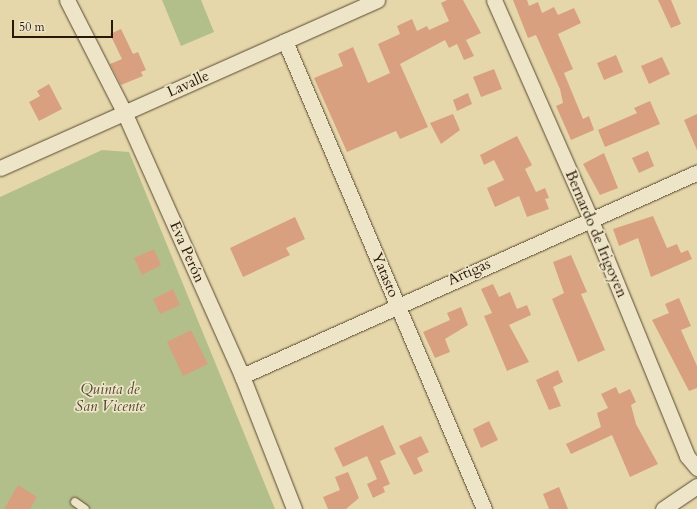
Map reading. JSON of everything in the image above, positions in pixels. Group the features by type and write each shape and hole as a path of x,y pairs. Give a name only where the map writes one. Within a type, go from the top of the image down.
{"street":[{"name":"Eva Perón","path":"67,0 124,112 242,376 294,509"},
{"name":"Lavalle","path":"0,168 377,0"},
{"name":"Bernardo de Irigoyen","path":"494,0 590,218 687,456 697,468"},
{"name":"Yatasto","path":"285,41 484,509"},
{"name":"Artigas","path":"242,376 397,304 697,172"},
{"path":"663,509 697,486"}],"lane":[{"path":"75,502 85,509"}],"green space":[{"path":"162,0 201,0 214,32 181,46"},
{"name":"Quinta de San Vicente","path":"102,150 129,152 275,509 0,509 0,197"}],"building":[{"path":"447,0 463,0 481,33 466,40 474,56 464,60 457,44 449,48 445,40 400,64 428,127 400,139 396,131 347,152 314,78 343,66 338,54 353,47 368,83 390,73 378,44 400,34 397,26 412,19 417,31 427,26 429,30 449,21 441,3"},
{"path":"513,0 527,0 529,6 538,2 542,13 554,7 558,15 574,8 581,23 558,34 573,69 564,73 583,119 589,116 594,130 571,140 556,106 563,103 560,89 536,35 528,38"},
{"path":"658,0 671,0 681,24 671,28"},
{"path":"121,29 133,54 138,52 146,70 141,72 143,76 121,85 110,64 122,59 110,34"},
{"path":"616,55 623,72 604,80 597,63"},
{"path":"662,57 670,74 649,84 641,66"},
{"path":"494,69 502,89 481,97 473,77"},
{"path":"49,84 62,109 39,121 29,102 40,96 37,91"},
{"path":"468,93 472,104 457,111 453,100"},
{"path":"650,101 660,124 605,147 598,130 637,113 634,108"},
{"path":"453,114 460,130 441,144 430,123"},
{"path":"697,114 697,150 684,120"},
{"path":"517,136 532,165 525,169 536,192 545,188 549,198 545,199 549,209 527,217 519,196 495,207 487,188 504,180 494,160 484,165 480,155"},
{"path":"648,151 654,166 639,173 632,158"},
{"path":"604,153 618,188 600,195 583,164"},
{"path":"653,216 667,248 677,244 681,253 688,250 692,259 651,277 638,238 619,246 613,229"},
{"path":"295,217 305,239 286,248 290,255 243,277 230,248"},
{"path":"154,249 161,265 142,275 134,258"},
{"path":"571,255 587,292 581,294 605,350 578,362 552,299 564,293 553,262"},
{"path":"493,284 499,297 510,292 517,309 527,305 531,315 509,325 529,362 507,371 484,316 492,313 481,289"},
{"path":"173,289 180,305 160,314 153,299"},
{"path":"679,298 691,326 681,330 697,366 697,388 689,391 652,320 669,313 665,304"},
{"path":"461,307 468,325 445,339 450,352 435,358 423,332 450,320 447,313"},
{"path":"191,330 208,364 183,376 167,342"},
{"path":"558,370 563,382 553,387 561,406 549,410 536,380"},
{"path":"616,387 619,394 630,389 636,402 631,405 636,424 658,464 630,477 612,435 571,454 566,444 601,427 597,413 608,408 601,394"},
{"path":"489,421 498,440 481,448 473,429"},
{"path":"383,425 396,454 380,461 390,484 383,487 385,492 373,498 367,484 377,479 367,456 343,467 334,448"},
{"path":"421,436 429,452 417,458 423,471 414,475 399,446"},
{"path":"348,472 359,498 346,509 328,509 323,497 340,490 335,477"},
{"path":"18,485 37,497 30,509 4,509"},
{"path":"559,487 568,509 549,509 543,494"}]}
